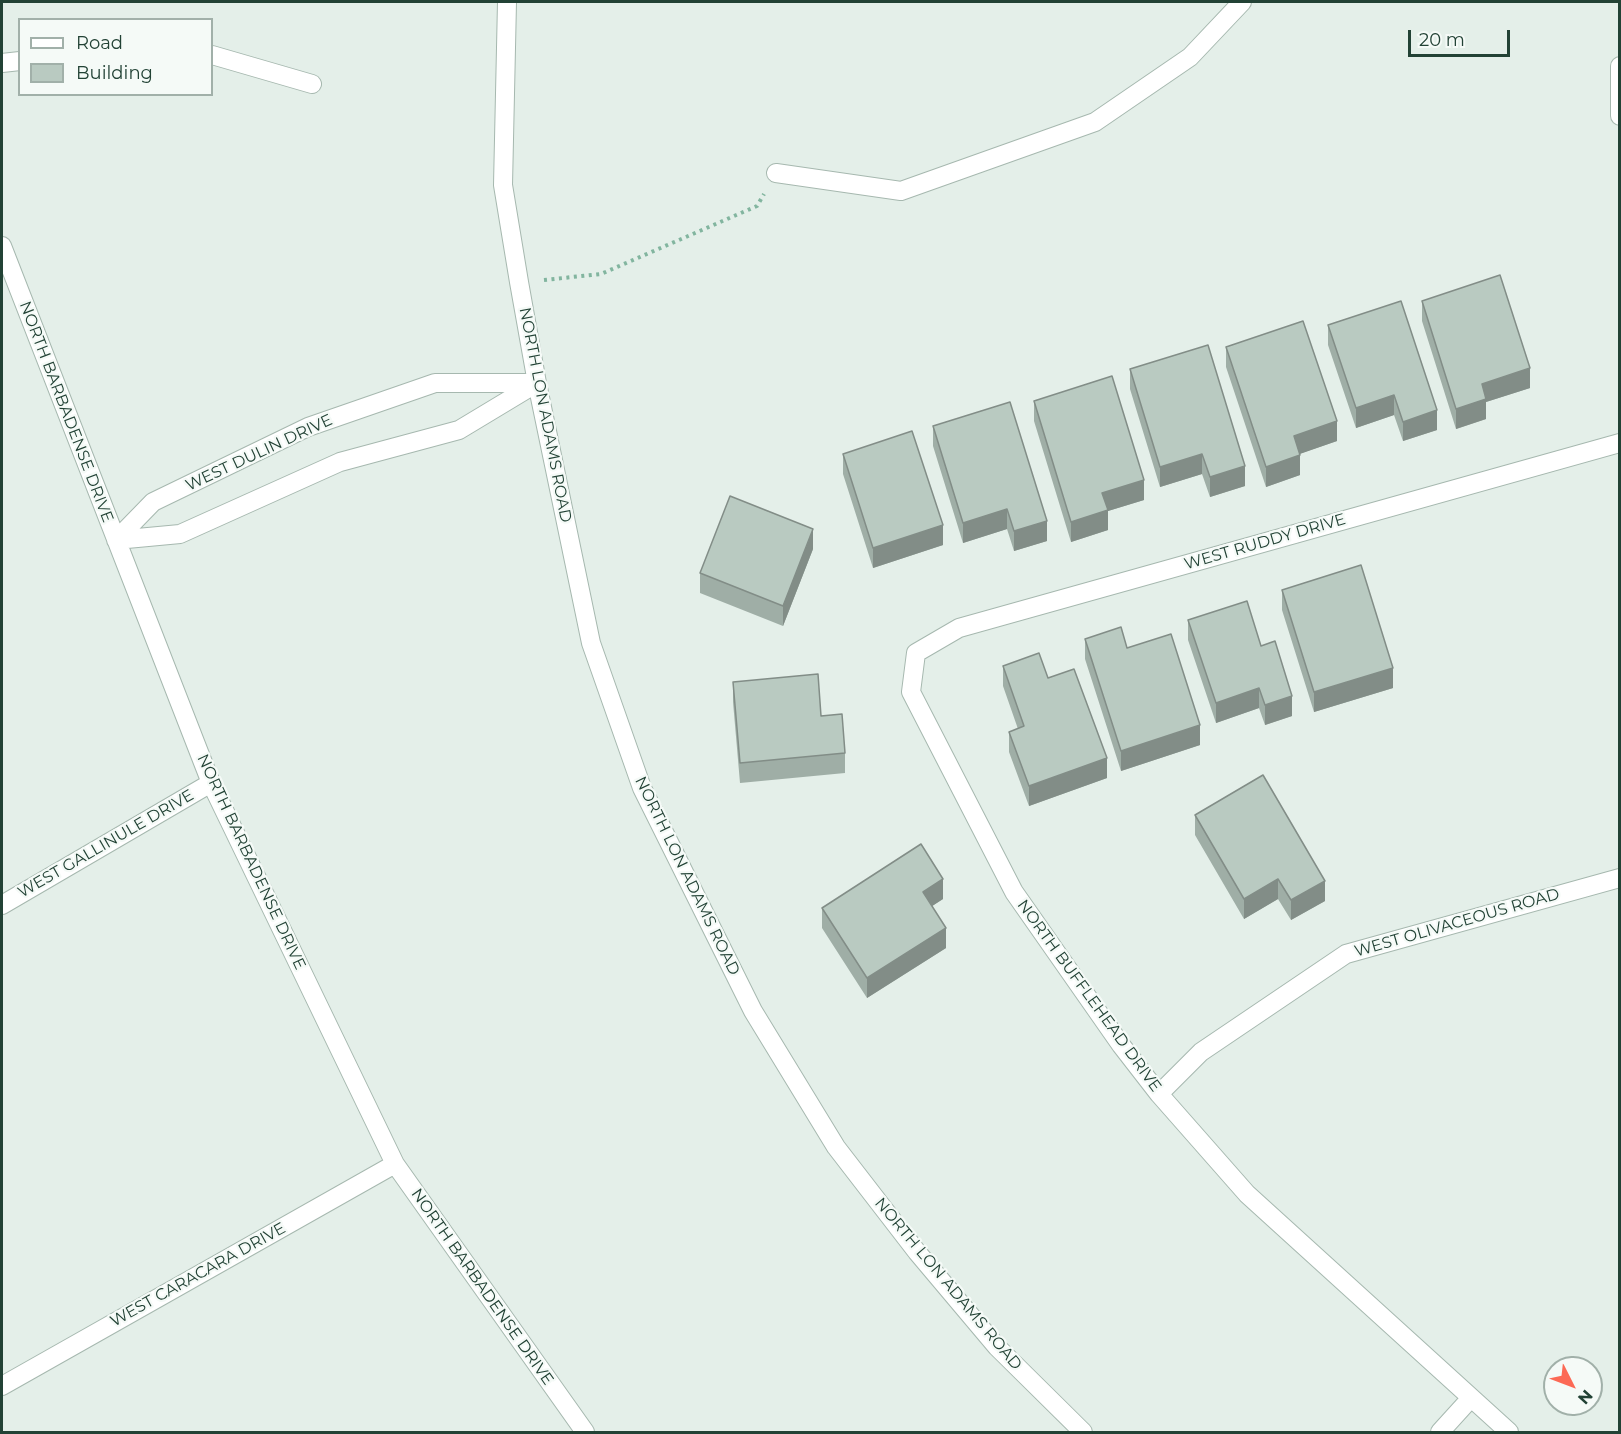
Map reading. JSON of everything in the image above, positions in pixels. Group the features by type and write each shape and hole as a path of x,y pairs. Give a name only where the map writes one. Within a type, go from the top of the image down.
{"street":[{"name":"NORTH LON ADAMS ROAD","path":"507,2 503,185 519,282 537,383 591,643 642,788 753,1011 836,1147 917,1252 997,1347 1083,1432"},
{"path":"776,173 901,191 1095,122 1191,57 1242,2"},
{"path":"213,55 312,84"},
{"path":"2,63 18,61"},
{"path":"1620,66 1620,116"},
{"name":"NORTH BARBADENSE DRIVE","path":"2,246 211,783 395,1164 585,1432"},
{"name":"WEST DULIN DRIVE","path":"116,540 153,502 308,427 435,383 537,383"},
{"path":"116,540 180,534 340,462 459,430 537,383"},
{"name":"WEST RUDDY DRIVE","path":"916,653 959,628 1620,443"},
{"name":"NORTH BUFFLEHEAD DRIVE","path":"916,653 911,692 1014,892 1121,1045 1159,1094 1247,1194 1509,1432"},
{"name":"WEST GALLINULE DRIVE","path":"2,905 211,783"},
{"name":"WEST OLIVACEOUS ROAD","path":"1159,1094 1201,1052 1346,954 1620,878"},
{"name":"WEST CARACARA DRIVE","path":"2,1386 395,1164"},
{"path":"1440,1432 1470,1399"}],"path":[{"path":"519,282 601,274 757,206 776,173"}],"building":[{"path":"1500,275 1530,368 1482,384 1486,399 1456,409 1422,301"},
{"path":"1401,301 1437,410 1403,422 1394,395 1356,408 1328,325"},
{"path":"1303,321 1337,421 1294,436 1300,455 1266,467 1226,347"},
{"path":"1208,345 1245,466 1210,477 1202,454 1160,467 1130,369"},
{"path":"1112,376 1144,480 1102,493 1108,510 1071,522 1034,401"},
{"path":"1010,402 1047,521 1014,531 1007,509 963,523 933,426"},
{"path":"912,431 943,525 873,548 843,454"},
{"path":"730,496 813,529 783,606 700,573"},
{"path":"1361,565 1393,668 1314,692 1282,590"},
{"path":"1247,601 1261,646 1275,641 1292,696 1265,705 1259,688 1216,703 1188,620"},
{"path":"1121,627 1127,648 1171,634 1200,725 1121,751 1085,639"},
{"path":"1039,653 1048,678 1074,669 1107,758 1029,786 1009,732 1024,726 1003,666"},
{"path":"818,674 821,716 842,714 845,753 740,763 733,682"},
{"path":"1263,775 1325,881 1291,900 1278,879 1244,899 1195,815"},
{"path":"921,844 943,879 923,892 946,928 867,978 822,908"}]}
